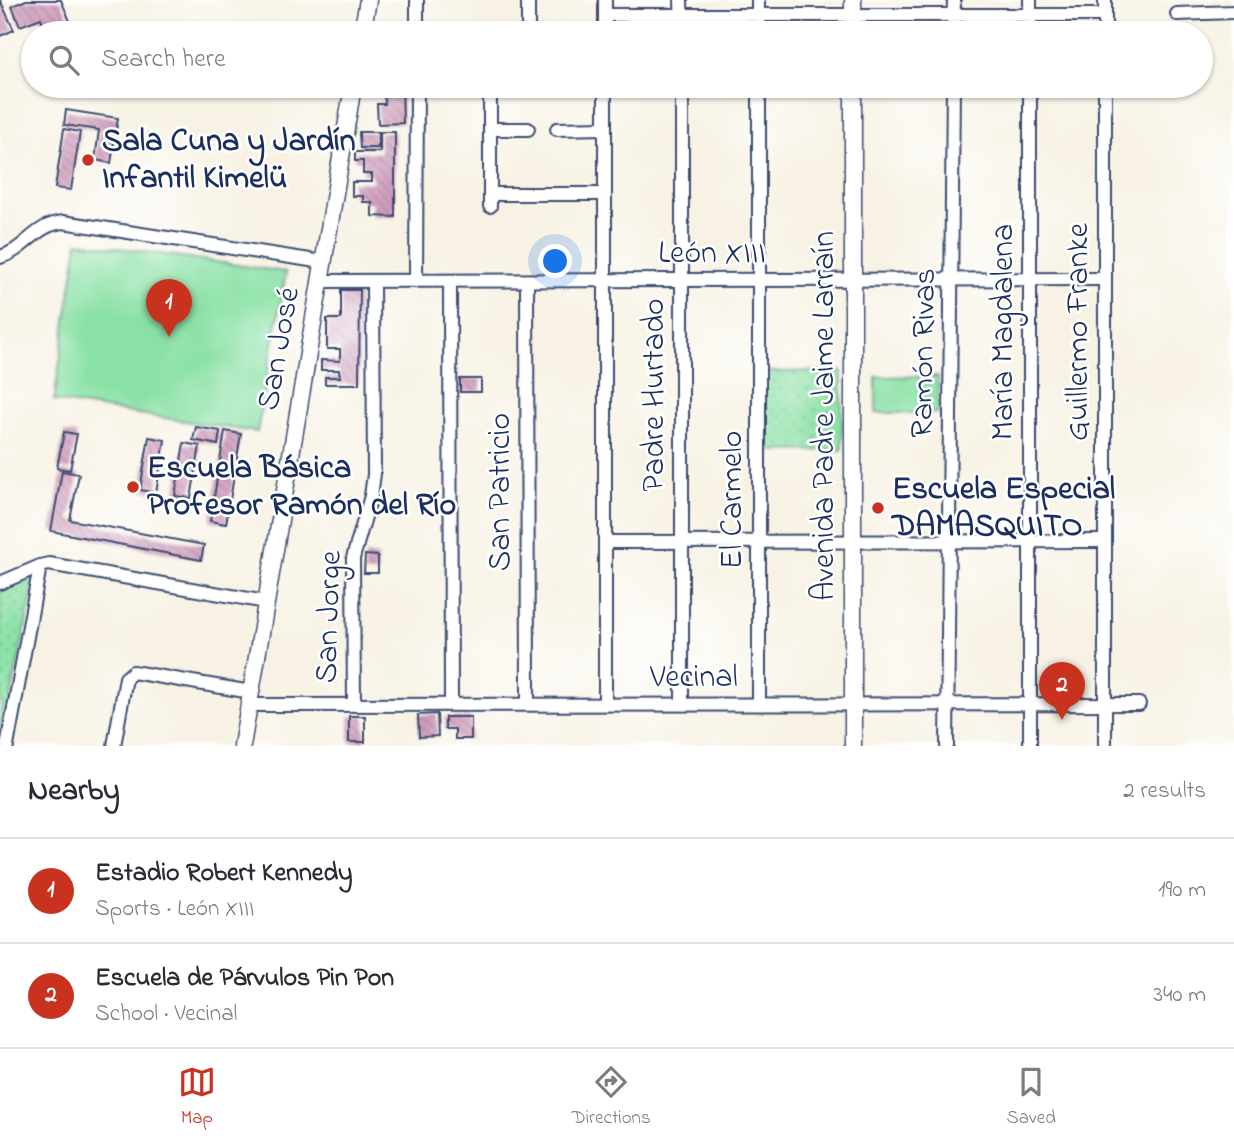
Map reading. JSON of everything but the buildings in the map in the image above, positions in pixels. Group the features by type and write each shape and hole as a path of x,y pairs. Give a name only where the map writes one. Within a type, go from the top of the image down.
{"street":[{"path":"364,21 368,0"},
{"path":"418,21 419,0 431,0"},
{"path":"528,0 528,21"},
{"path":"605,0 605,21"},
{"path":"681,0 681,21"},
{"path":"758,0 758,21"},
{"path":"953,21 954,0"},
{"path":"1030,0 1030,21"},
{"path":"1105,0 1105,21"},
{"path":"605,15 758,15 853,8 953,15 1105,15"},
{"path":"1177,14 1234,12"},
{"name":"San José","path":"242,746 351,98"},
{"path":"416,281 417,98"},
{"path":"490,98 489,200 605,194"},
{"path":"605,98 605,704"},
{"name":"Padre Hurtado","path":"682,98 682,704"},
{"name":"El Carmelo","path":"758,98 759,704"},
{"name":"Avenida Padre Jaime Larraín","path":"853,98 853,746"},
{"name":"Ramón Rivas","path":"947,746 953,98"},
{"name":"María Magdalena","path":"1030,98 1030,746"},
{"name":"Guillermo Franke","path":"1105,98 1105,746"},
{"path":"557,128 605,128"},
{"path":"490,129 528,129"},
{"path":"0,257 11,253 46,225 63,222 323,262"},
{"name":"León XIII","path":"320,281 1105,279"},
{"name":"San Jorge","path":"354,705 353,558 371,496 374,474 373,281"},
{"path":"450,281 451,704"},
{"name":"San Patricio","path":"527,281 528,704"},
{"path":"605,542 1105,541"},
{"path":"0,583 40,566 56,565 265,602"},
{"path":"7,746 40,566"},
{"name":"Vecinal","path":"114,746 126,678 133,672 250,698 354,705 1139,704"}],"green space":[{"path":"78,242 286,272 257,432 54,401"},
{"path":"842,371 842,450 760,451 759,372"},
{"path":"938,376 938,413 876,413 876,377"},
{"path":"37,570 1,746 0,584"}],"place":[{"name":"Sala Cuna y Jardín Infantil Kimelü","path":"88,160"},
{"name":"Estadio Robert Kennedy","path":"169,337"},
{"name":"Escuela Básica Profesor Ramón del Río","path":"133,487"},
{"name":"Escuela Especial DAMASQUITO","path":"878,508"},
{"name":"Escuela de Párvulos Pin Pon","path":"1062,720"}]}
